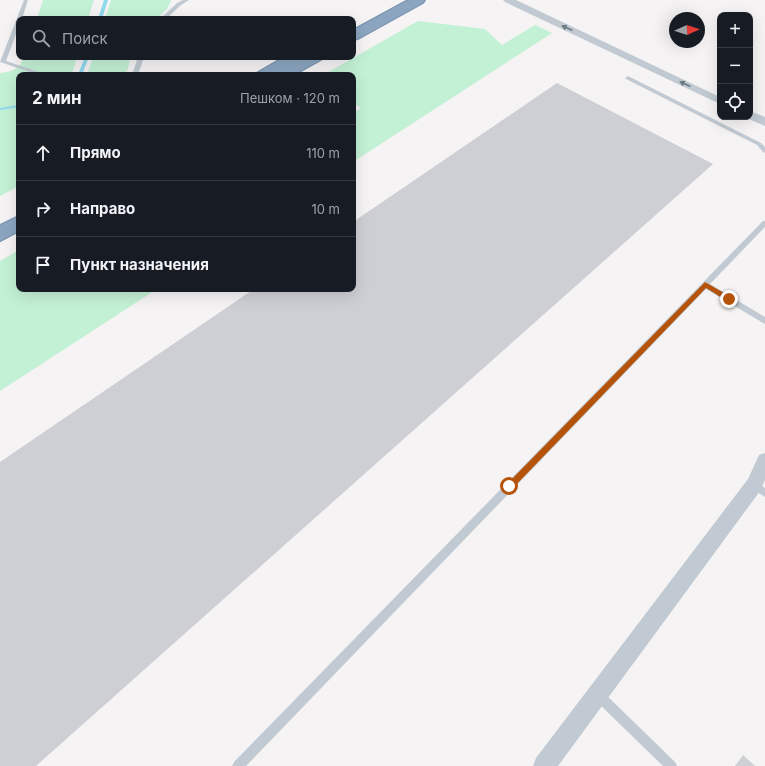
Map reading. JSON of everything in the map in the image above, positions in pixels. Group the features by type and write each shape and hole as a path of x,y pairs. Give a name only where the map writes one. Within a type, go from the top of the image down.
{"highway":[{"path":"356,24 400,0"},
{"path":"356,34 418,0"},
{"path":"268,72 290,60"},
{"path":"289,72 311,60"},
{"path":"0,219 16,210"},
{"path":"0,234 16,225"}],"street":[{"path":"508,0 717,100"},
{"path":"753,116 765,122"},
{"path":"544,766 759,489 765,461"}],"lane":[{"path":"20,16 26,0"},
{"path":"166,16 179,4 186,0"},
{"path":"16,27 3,62 35,72"},
{"path":"135,72 140,60"},
{"path":"628,78 759,144 765,151"},
{"path":"238,766 765,223"},
{"path":"705,285 765,321"},
{"path":"598,695 670,766"}],"green space":[{"path":"43,0 94,0 89,16 38,16"},
{"path":"111,0 171,0 167,9 159,16 106,16"},
{"path":"418,21 485,29 502,45 535,25 552,33 356,160 356,111 361,108 356,105 356,72 328,72 349,60 356,60 356,56"},
{"path":"76,60 73,72 16,72 16,188 0,196 0,73 15,69 22,61"},
{"path":"92,60 130,60 126,72 88,72"},
{"path":"16,252 16,292 152,292 0,391 0,261"}],"building":[{"path":"557,83 713,164 36,766 0,766 0,462 250,292 356,292 356,220"},
{"path":"743,755 755,766 735,766"}],"waterway":[{"path":"101,16 106,0"},
{"path":"81,72 86,60"},
{"path":"0,109 16,106"}],"route":[{"path":"509,486 705,285 729,299"}]}
